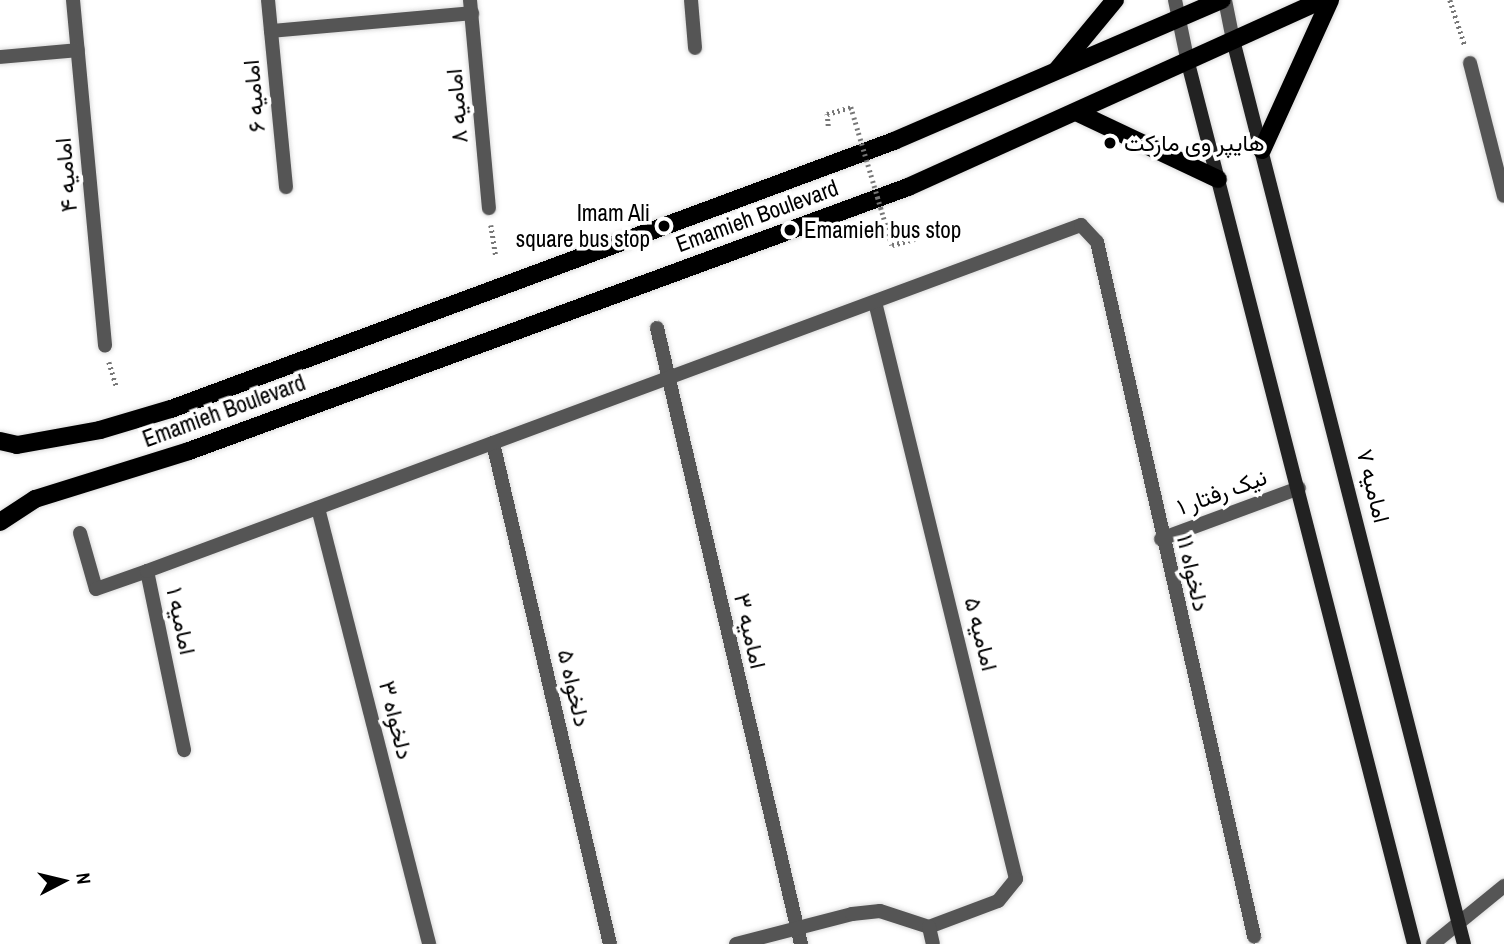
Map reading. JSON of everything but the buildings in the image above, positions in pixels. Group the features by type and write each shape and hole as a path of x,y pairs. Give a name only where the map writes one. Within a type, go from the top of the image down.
{"main road":[{"path":"1053,75 1115,0"},
{"name":"Emamieh Boulevard","path":"0,441 18,445 100,430 171,410 894,141 1223,0"},
{"name":"Emamieh Boulevard","path":"0,522 35,499 189,451 908,187 1323,0"},
{"path":"1262,150 1330,0"},
{"path":"1076,112 1218,179"}],"street":[{"name":"امامیه ۴","path":"73,0 104,346"},
{"name":"امامیه ۶","path":"268,0 286,187"},
{"path":"691,0 695,47"},
{"path":"1175,0 1188,63 1414,944"},
{"path":"1223,0 1233,40"},
{"path":"271,31 471,6"},
{"name":"امامیه ۸","path":"471,6 489,208"},
{"name":"امامیه ۷","path":"1233,40 1464,944"},
{"path":"0,57 78,50"},
{"path":"1470,62 1504,196"},
{"name":"دلخواه ۱۱","path":"874,302 1082,225 1097,242 1161,539 1254,936"},
{"path":"147,571 874,302"},
{"name":"امامیه ۵","path":"874,302 1016,879 998,901 929,927"},
{"name":"امامیه ۳","path":"657,328 801,944"},
{"name":"دلخواه ۵","path":"493,443 610,944"},
{"name":"نیک رفتار ۱","path":"1161,539 1299,488"},
{"name":"دلخواه ۳","path":"318,508 429,944"},
{"name":"امامیه ۱","path":"80,533 96,589 147,571 184,750"},
{"path":"1433,944 1504,886"},
{"path":"736,944 880,911 929,927 933,944"}],"path":[{"path":"1450,0 1470,62"},
{"path":"828,126 827,114 851,107 891,245 915,239 912,225"},
{"path":"489,208 496,255"},
{"path":"104,346 117,388"}],"place":[{"name":"هایپر وی مارکت","path":"1110,143"},
{"name":"Imam Ali square bus stop","path":"664,226"},
{"name":"Emamieh bus stop","path":"790,230"}]}
